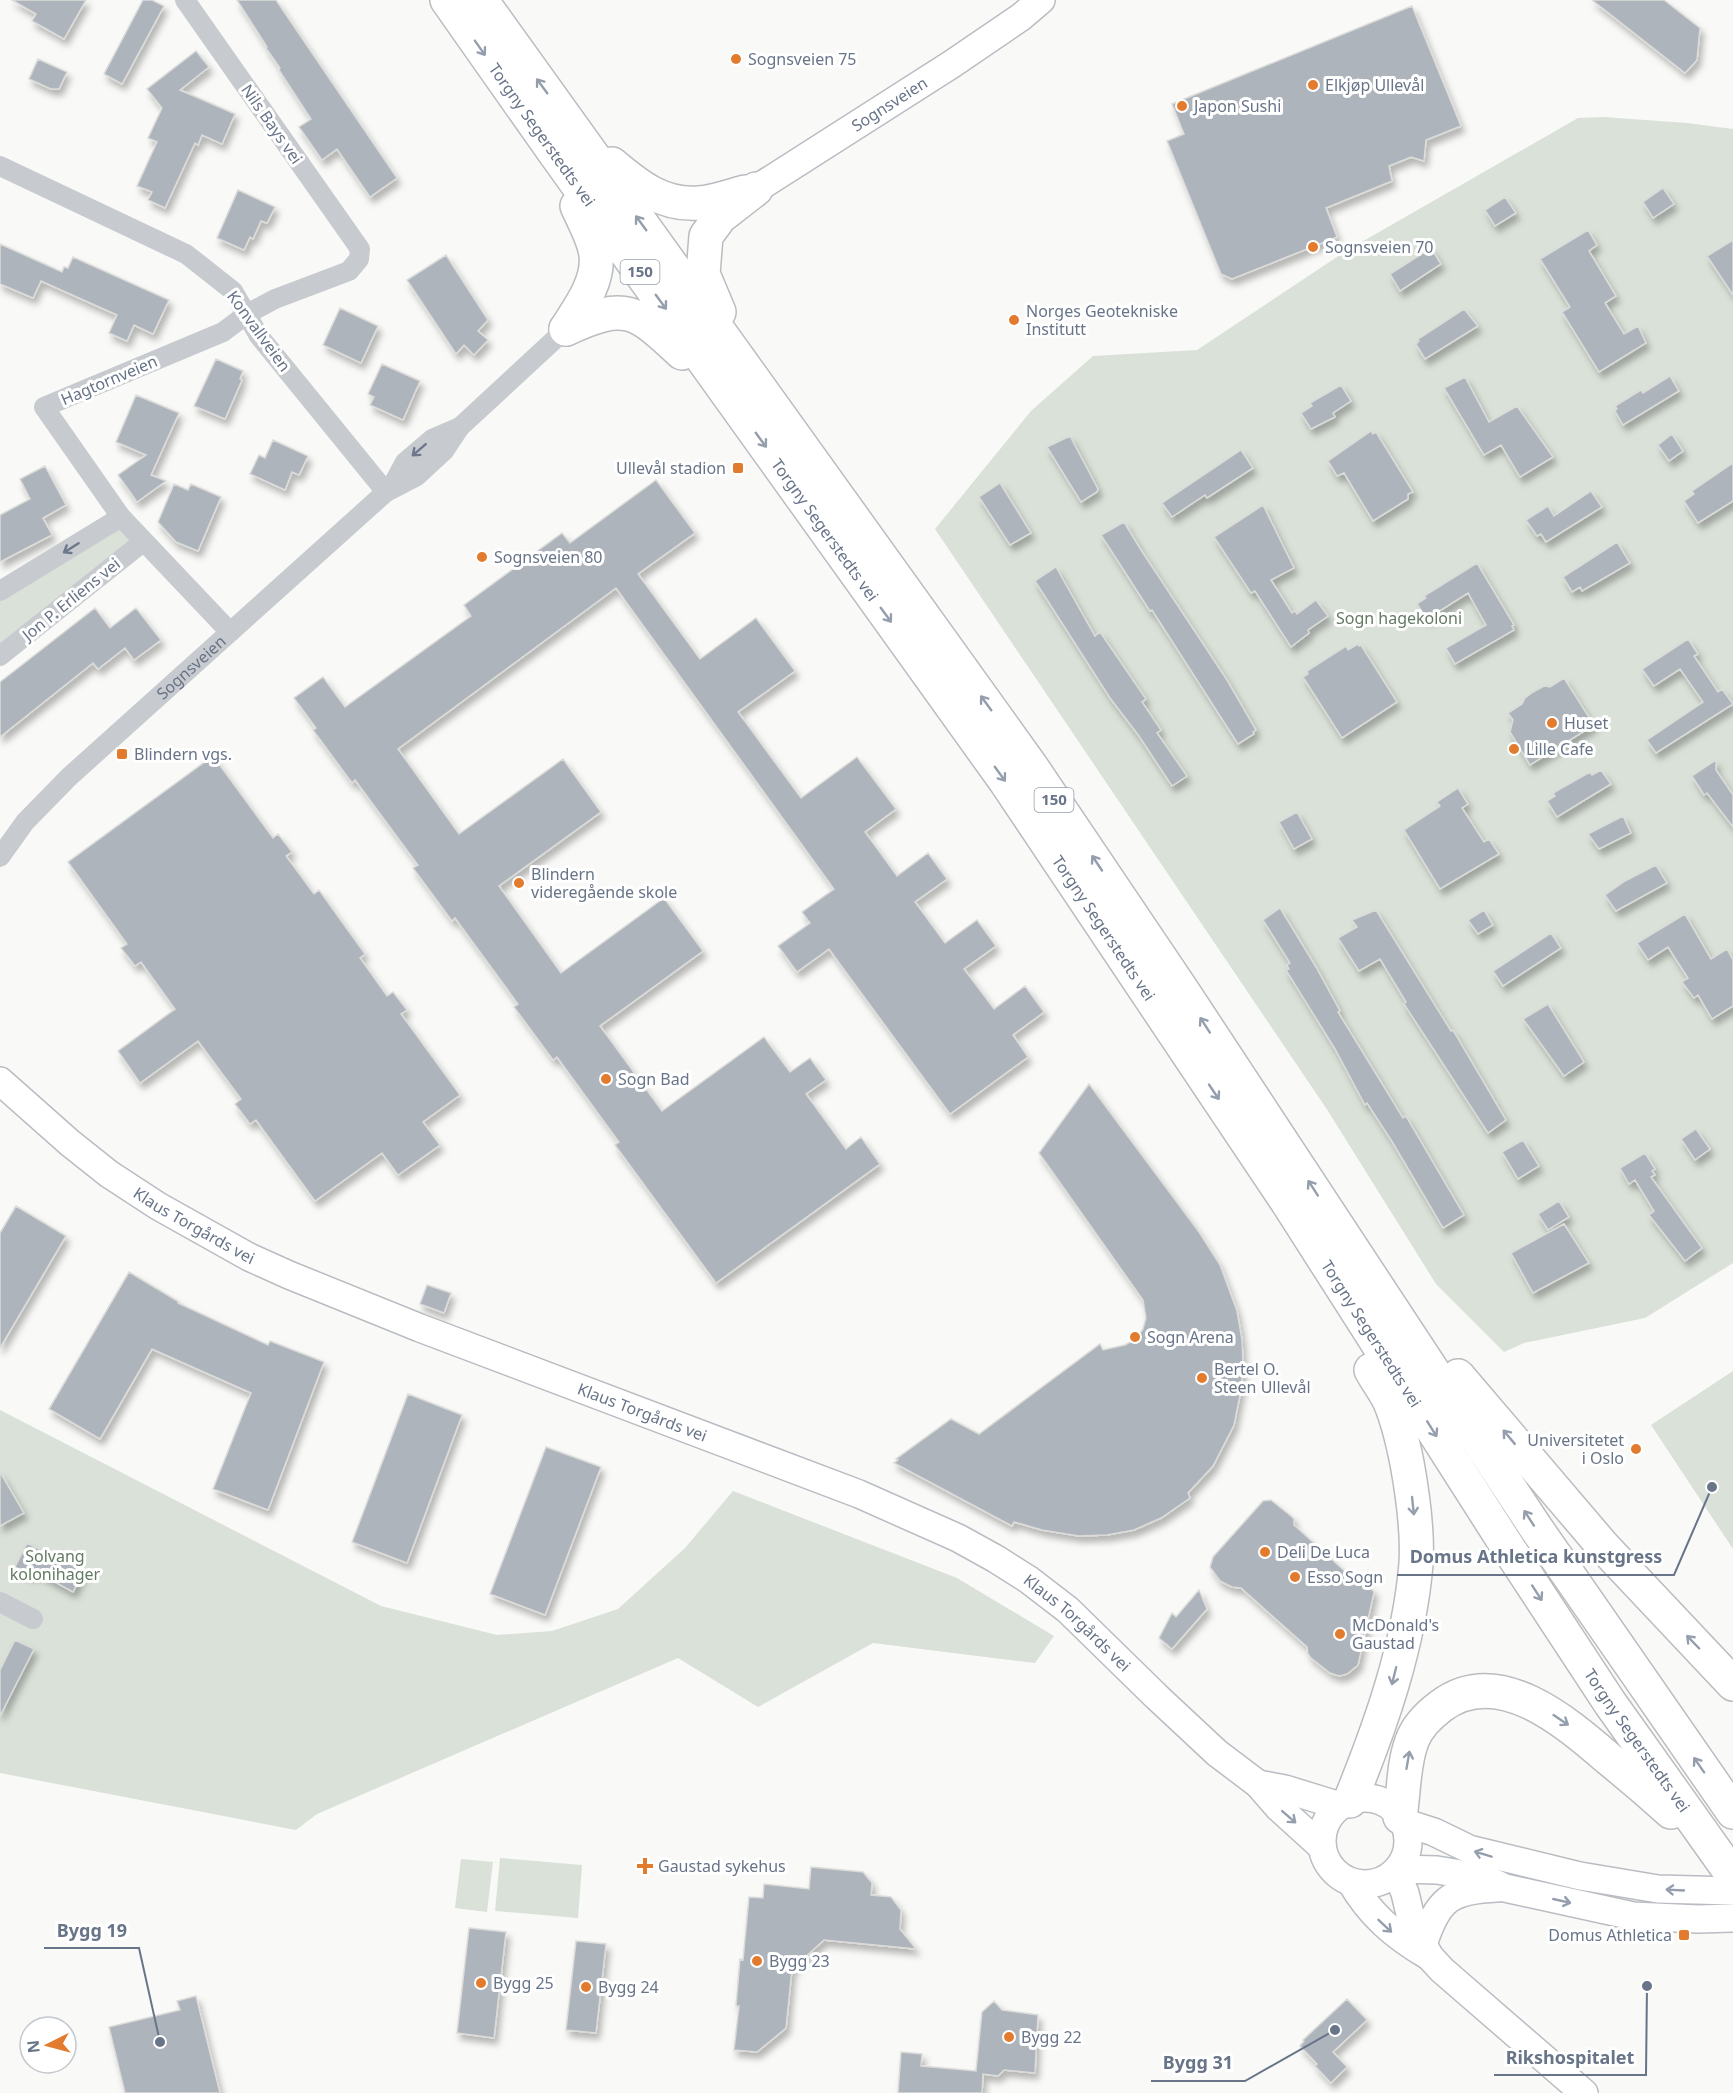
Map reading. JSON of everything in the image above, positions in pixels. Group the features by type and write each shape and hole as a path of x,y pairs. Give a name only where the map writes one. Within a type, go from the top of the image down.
{"highway":[{"name":"Torgny Segerstedts vei","path":"447,0 565,143 738,382 1031,766 1536,1528 1733,1812"},
{"name":"Torgny Segerstedts vei","path":"481,0 565,143"},
{"path":"565,143 655,196 672,202 700,203 756,189"},
{"path":"565,143 596,257 589,290 566,329"},
{"path":"738,382 707,288 703,268 706,236 720,217 756,189"},
{"path":"566,329 604,313 623,313 640,317 738,382"},
{"name":"Torgny Segerstedts vei","path":"738,382 1288,1203 1513,1556 1610,1703 1733,1876"},
{"path":"1288,1203 1326,1296 1390,1402 1402,1442 1414,1507 1416,1562 1412,1599 1386,1708 1377,1735 1345,1804"},
{"path":"1345,1237 1573,1512 1733,1684"},
{"path":"1402,1820 1408,1755 1413,1739 1422,1723 1457,1696 1485,1691 1526,1700 1562,1720 1708,1843"}],"main road":[{"name":"Sognsveien","path":"756,189 952,64 1031,9 1057,0"},
{"name":"Klaus Torgårds vei","path":"0,1082 70,1143 110,1174 158,1206 249,1257 420,1328 859,1494 958,1538 996,1559 1029,1580 1068,1610 1217,1753 1258,1784 1278,1807 1322,1847"},
{"name":"Klaus Torgårds vei","path":"1258,1784 1345,1804"},
{"path":"1361,1799 1383,1803 1393,1809 1402,1820 1407,1833 1408,1845 1405,1857 1397,1870 1386,1879 1363,1885 1340,1877 1331,1869 1322,1847 1325,1824 1332,1814 1345,1804 1361,1799"},
{"path":"1402,1820 1491,1856 1580,1876 1658,1889 1733,1891"},
{"path":"1397,1870 1454,1872 1484,1878 1505,1888 1633,1916 1688,1919 1733,1917"},
{"path":"1397,1870 1413,1927 1427,1951 1442,1970 1584,2093"},
{"path":"1351,1882 1369,1910 1384,1926 1401,1940 1427,1951"},
{"path":"1427,1951 1432,1919 1445,1901 1459,1893 1479,1889 1505,1888"}],"street":[{"name":"Nils Bays vei","path":"184,0 360,249"},
{"name":"Konvallveien","path":"0,166 186,254 233,291 258,336 388,490"},
{"name":"Hagtornveien","path":"230,632 121,517 44,407 223,332 247,314 275,299 349,271 359,259 360,249"},
{"name":"Sognsveien","path":"0,856 9,841 43,803 129,722 388,490 405,462 432,439 460,427 566,329"},
{"path":"0,591 121,517"},
{"name":"Jon P. Erliens vei","path":"0,656 143,542"},
{"path":"2,1609 33,1619"}],"green space":[{"name":"Sogn hagekoloni","path":"1603,117 1733,129 1733,1263 1645,1318 1524,1343 1504,1352 1436,1284 1328,1111 935,529 1031,411 1093,356 1197,350 1346,251 1578,118"},
{"path":"121,517 143,542 0,656 0,591"},
{"path":"1733,1371 1733,1549 1651,1425"},
{"name":"Solvang kolonihager","path":"0,1410 381,1606 497,1635 552,1631 618,1609 685,1548 733,1491 957,1578 1054,1636 1035,1663 873,1643 758,1707 678,1658 317,1814 296,1830 0,1773"},
{"path":"500,1858 582,1865 578,1918 495,1911"},
{"path":"461,1859 493,1862 487,1912 455,1908"}],"building":[{"path":"12,0 86,0 64,39 32,21 36,14"},
{"path":"143,0 152,0 164,6 122,84 104,74"},
{"path":"237,0 276,0 397,178 370,197 337,149 322,160 299,127 311,119"},
{"path":"1592,0 1664,0 1700,28 1697,60 1685,73"},
{"path":"1412,6 1461,126 1426,140 1424,161 1411,157 1389,166 1392,181 1326,208 1337,237 1232,279 1221,274 1167,141 1184,134 1172,104"},
{"path":"196,51 209,67 180,90 235,114 222,144 202,135 198,145 195,143 165,208 148,200 152,192 137,186 157,142 148,138 162,108 147,89"},
{"path":"38,59 67,72 59,89 51,89 29,79"},
{"path":"1663,188 1674,204 1653,218 1643,202"},
{"path":"238,190 275,207 267,223 261,221 253,239 250,237 244,250 217,238"},
{"path":"1505,197 1516,213 1495,226 1485,210"},
{"path":"1588,230 1597,245 1589,251 1616,296 1605,303 1624,334 1638,326 1646,343 1599,372 1562,312 1570,307 1540,259"},
{"path":"1733,240 1733,295 1707,256"},
{"path":"0,244 62,272 64,267 68,268 73,257 169,300 153,334 134,325 127,341 109,333 117,315 41,281 33,298 0,284"},
{"path":"1431,248 1441,264 1400,291 1390,274"},
{"path":"446,255 488,320 478,331 488,340 474,355 464,345 456,354 407,280"},
{"path":"340,308 378,326 361,363 323,345"},
{"path":"1464,309 1478,326 1425,359 1416,344 1418,339"},
{"path":"216,359 243,371 240,379 242,380 225,419 194,406"},
{"path":"382,364 420,381 403,420 370,405 374,397 368,394"},
{"path":"1670,376 1679,391 1623,425 1615,411 1617,409 1615,406 1641,390 1643,393"},
{"path":"1465,377 1489,422 1517,406 1553,457 1520,477 1501,445 1484,455 1444,388"},
{"path":"1341,385 1351,401 1333,413 1335,417 1311,429 1301,413 1312,406 1310,403"},
{"path":"136,395 179,413 151,475 166,481 137,502 118,475 146,455 116,442"},
{"path":"1371,431 1373,434 1376,432 1413,492 1408,494 1408,499 1373,521 1344,473 1337,476 1328,461"},
{"path":"1672,434 1683,451 1669,461 1658,445"},
{"path":"1070,436 1098,489 1081,502 1047,447"},
{"path":"273,440 308,456 299,475 292,472 285,490 250,474 259,455 265,458"},
{"path":"1241,450 1253,468 1207,498 1205,495 1172,517 1162,503"},
{"path":"1733,463 1733,501 1698,523 1684,501 1694,494 1692,491"},
{"path":"45,466 66,505 43,518 52,535 0,562 0,515 30,499 20,479"},
{"path":"656,480 695,533 638,574 700,659 756,618 795,671 738,712 801,798 857,757 896,809 865,832 897,876 928,853 947,879 915,902 945,943 977,920 996,946 964,969 994,1009 1025,986 1044,1012 1013,1035 1028,1057 950,1114 829,949 797,972 778,946 810,923 802,912 834,889 616,588 398,749 459,834 563,759 601,812 499,886 561,973 664,898 703,951 600,1026 662,1111 764,1037 790,1072 810,1058 826,1080 806,1094 846,1149 861,1137 880,1164 716,1283 615,1145 619,1142 557,1057 553,1060 514,1007 518,1004 455,918 452,921 413,868 418,865 355,780 352,783 313,730 316,728 294,698 323,677 345,707 471,616 464,605 562,533 570,543"},
{"path":"1000,483 1031,533 1010,545 979,497"},
{"path":"174,484 188,490 191,484 221,497 198,551 176,542 158,522"},
{"path":"1591,491 1602,507 1546,542 1541,534 1537,536 1526,520 1548,506 1554,516"},
{"path":"1263,505 1294,568 1271,580 1292,613 1295,611 1297,614 1316,600 1328,616 1308,630 1309,633 1291,647 1255,591 1251,593 1214,537"},
{"path":"1124,522 1227,680 1256,730 1254,734 1238,744 1101,535"},
{"path":"1617,542 1630,563 1582,591 1580,587 1572,592 1563,577"},
{"path":"1477,563 1514,625 1512,626 1514,630 1455,664 1446,648 1486,625 1468,593 1427,619 1417,604 1426,598 1424,596"},
{"path":"1056,567 1095,636 1100,632 1146,699 1142,702 1161,730 1157,733 1187,776 1172,786 1139,736 1110,698 1035,581"},
{"path":"95,608 110,628 136,608 161,640 134,660 125,648 98,669 93,663 0,737 0,682"},
{"path":"1688,639 1698,654 1694,656 1718,692 1722,689 1733,704 1656,753 1647,740 1703,702 1680,669 1654,686 1642,669"},
{"path":"1358,644 1361,645 1397,702 1342,738 1303,677 1308,674 1307,671 1346,646 1348,650"},
{"name":"Huset","path":"1564,678 1594,725 1530,765 1510,732 1513,720 1508,713 1522,704 1525,698 1533,692 1544,686 1550,687"},
{"path":"213,756 273,838 278,834 292,852 286,856 314,894 319,890 365,954 360,958 387,996 393,992 407,1010 401,1014 460,1095 423,1122 440,1145 398,1175 382,1153 315,1201 256,1120 250,1124 235,1104 241,1099 198,1041 140,1083 118,1051 175,1009 141,962 135,966 121,948 127,944 68,862"},
{"path":"1716,760 1716,770 1733,795 1733,827 1707,793 1704,795 1692,776"},
{"path":"1601,770 1611,784 1557,817 1547,801 1555,796 1553,793 1590,772 1592,775"},
{"path":"1458,788 1468,804 1462,808 1484,842 1489,839 1499,854 1440,889 1404,830 1440,806 1437,802"},
{"path":"1297,812 1312,839 1294,849 1279,822"},
{"path":"1623,816 1631,833 1599,849 1588,834"},
{"path":"1656,865 1667,883 1616,911 1605,895 1625,881"},
{"path":"1280,908 1316,967 1340,1011 1338,1012 1403,1118 1406,1116 1464,1215 1443,1228 1393,1143 1367,1103 1365,1105 1335,1049 1286,970 1289,969 1287,965 1290,963 1263,920"},
{"path":"1376,910 1451,1031 1453,1030 1506,1120 1488,1133 1404,1004 1406,1002 1380,959 1359,971 1338,938 1357,927 1352,920"},
{"path":"1484,910 1493,925 1478,934 1468,920"},
{"path":"1685,914 1711,959 1727,949 1733,960 1733,1006 1712,1019 1698,995 1694,998 1682,982 1688,978 1668,947 1648,960 1637,943"},
{"path":"1551,933 1561,948 1503,986 1493,971"},
{"path":"1548,1004 1584,1062 1564,1076 1523,1019"},
{"path":"1089,1084 1199,1232 1220,1265 1237,1311 1243,1365 1234,1425 1213,1466 1188,1493 1190,1498 1161,1518 1134,1530 1107,1535 1079,1536 1042,1530 1014,1522 1012,1526 894,1463 898,1460 896,1459 951,1419 979,1434 1100,1344 1103,1350 1125,1345 1136,1339 1143,1329 1146,1318 1143,1300 1039,1153"},
{"path":"1696,1129 1710,1149 1695,1160 1681,1139"},
{"path":"1523,1140 1539,1166 1518,1179 1502,1152"},
{"path":"1645,1153 1655,1169 1652,1171 1655,1175 1651,1177 1702,1248 1685,1261 1649,1215 1654,1211 1635,1180 1629,1184 1620,1168"},
{"path":"1559,1201 1569,1217 1548,1230 1538,1214"},
{"path":"16,1206 66,1236 0,1348 0,1233"},
{"path":"1564,1224 1589,1263 1533,1293 1511,1253"},
{"path":"129,1272 178,1303 268,1345 270,1341 324,1362 268,1510 213,1489 251,1393 152,1349 100,1439 49,1409"},
{"path":"427,1285 451,1293 444,1313 420,1304"},
{"path":"408,1394 462,1415 407,1563 352,1542"},
{"path":"546,1447 601,1467 545,1615 490,1594"},
{"path":"0,1472 24,1513 0,1526"},
{"path":"1271,1500 1291,1516 1294,1519 1294,1525 1358,1583 1369,1586 1374,1592 1358,1665 1347,1674 1339,1676 1330,1673 1311,1658 1307,1647 1241,1588 1232,1587 1220,1581 1210,1567 1213,1557 1263,1501"},
{"path":"27,1543 84,1571 73,1592 35,1571 33,1576 15,1567"},
{"path":"1199,1590 1207,1609 1172,1649 1159,1638 1172,1613 1176,1617"},
{"path":"15,1640 34,1649 0,1716 0,1670"},
{"name":"Bygg 23","path":"811,1867 863,1872 872,1883 871,1895 891,1897 901,1910 900,1929 916,1949 824,1940 792,1969 786,2028 757,2052 734,2050 739,2006 736,2006 740,1959 743,1960 749,1897 763,1898 764,1884 809,1889"},
{"name":"Bygg 25","path":"469,1928 506,1932 494,2038 457,2033"},
{"name":"Bygg 24","path":"576,1941 606,1944 596,2033 566,2030"},
{"path":"196,1996 220,2093 125,2093 109,2027 180,2010 177,2001"},
{"path":"1347,1999 1367,2020 1333,2052 1347,2067 1331,2083 1300,2046 1303,2040"},
{"path":"994,2001 1002,2010 1038,2015 1035,2073 1004,2070 998,2076 983,2074 982,2093 898,2093 901,2052 922,2054 921,2066 976,2071 982,2012"}],"place":[{"name":"Sognsveien 75","path":"736,59"},
{"name":"Elkjøp Ullevål","path":"1313,85"},
{"name":"Japon Sushi","path":"1182,106"},
{"name":"Sognsveien 70","path":"1313,247"},
{"name":"Norges Geotekniske Institutt","path":"1014,320"},
{"name":"Ullevål stadion","path":"738,468"},
{"name":"Sognsveien 80","path":"482,557"},
{"name":"Huset","path":"1552,723"},
{"name":"Lille Cafe","path":"1514,749"},
{"name":"Blindern vgs.","path":"122,754"},
{"name":"Blindern videregående skole","path":"519,883"},
{"name":"Sogn Bad","path":"606,1079"},
{"name":"Sogn Arena","path":"1135,1337"},
{"name":"Bertel O. Steen Ullevål","path":"1202,1378"},
{"name":"Universitetet i Oslo","path":"1636,1449"},
{"name":"Domus Athletica kunstgress","path":"1712,1487"},
{"name":"Deli De Luca","path":"1265,1552"},
{"name":"Esso Sogn","path":"1295,1577"},
{"name":"McDonald's Gaustad","path":"1340,1634"},
{"name":"Gaustad sykehus","path":"645,1866"},
{"name":"Domus Athletica","path":"1684,1935"},
{"name":"Bygg 23","path":"757,1961"},
{"name":"Bygg 25","path":"481,1983"},
{"name":"Rikshospitalet","path":"1647,1986"},
{"name":"Bygg 24","path":"586,1987"},
{"name":"Bygg 31","path":"1335,2030"},
{"name":"Bygg 22","path":"1009,2037"},
{"name":"Bygg 19","path":"160,2042"}]}
